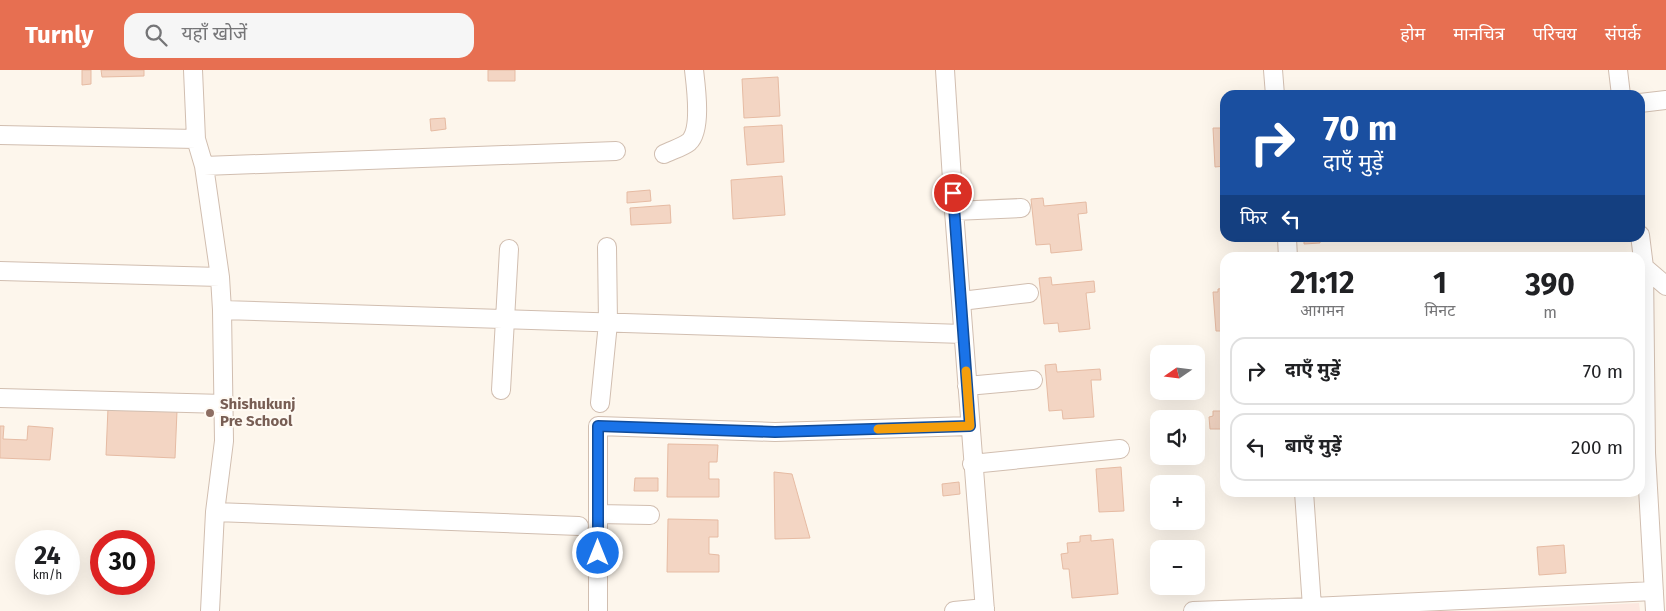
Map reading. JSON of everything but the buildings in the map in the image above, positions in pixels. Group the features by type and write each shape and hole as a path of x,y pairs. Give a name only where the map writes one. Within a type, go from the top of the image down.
{"street":[{"path":"193,70 196,139 204,166 220,277 222,310 224,440 215,512 210,611"},
{"path":"664,154 688,143 695,134 694,70"},
{"path":"945,70 972,464 985,610 954,611"},
{"path":"1273,70 1275,90"},
{"path":"1618,70 1620,90"},
{"path":"1645,102 1666,100"},
{"path":"0,135 196,139"},
{"path":"204,166 616,151"},
{"path":"954,211 1021,208"},
{"path":"600,403 608,323 607,248"},
{"path":"501,390 509,249"},
{"path":"1645,268 1666,286"},
{"path":"0,271 220,277"},
{"path":"961,300 1029,293"},
{"path":"222,310 963,334"},
{"path":"1645,360 1646,453 1655,611"},
{"path":"967,386 1033,380"},
{"path":"0,398 224,404"},
{"path":"598,611 598,426 775,432 970,426"},
{"path":"972,464 1120,449"},
{"path":"1304,497 1312,607"},
{"path":"215,512 579,526"},
{"path":"598,514 650,515"},
{"path":"1193,611 1654,591"}],"shaded area":[{"path":"1639,603 1640,611 1487,611"}],"slow traffic":[{"path":"878,429 970,426 966,371"}],"place":[{"name":"Shishukunj Pre School","path":"210,413"}],"route":[{"path":"598,553 598,426 775,432 970,426 953,193"}]}
